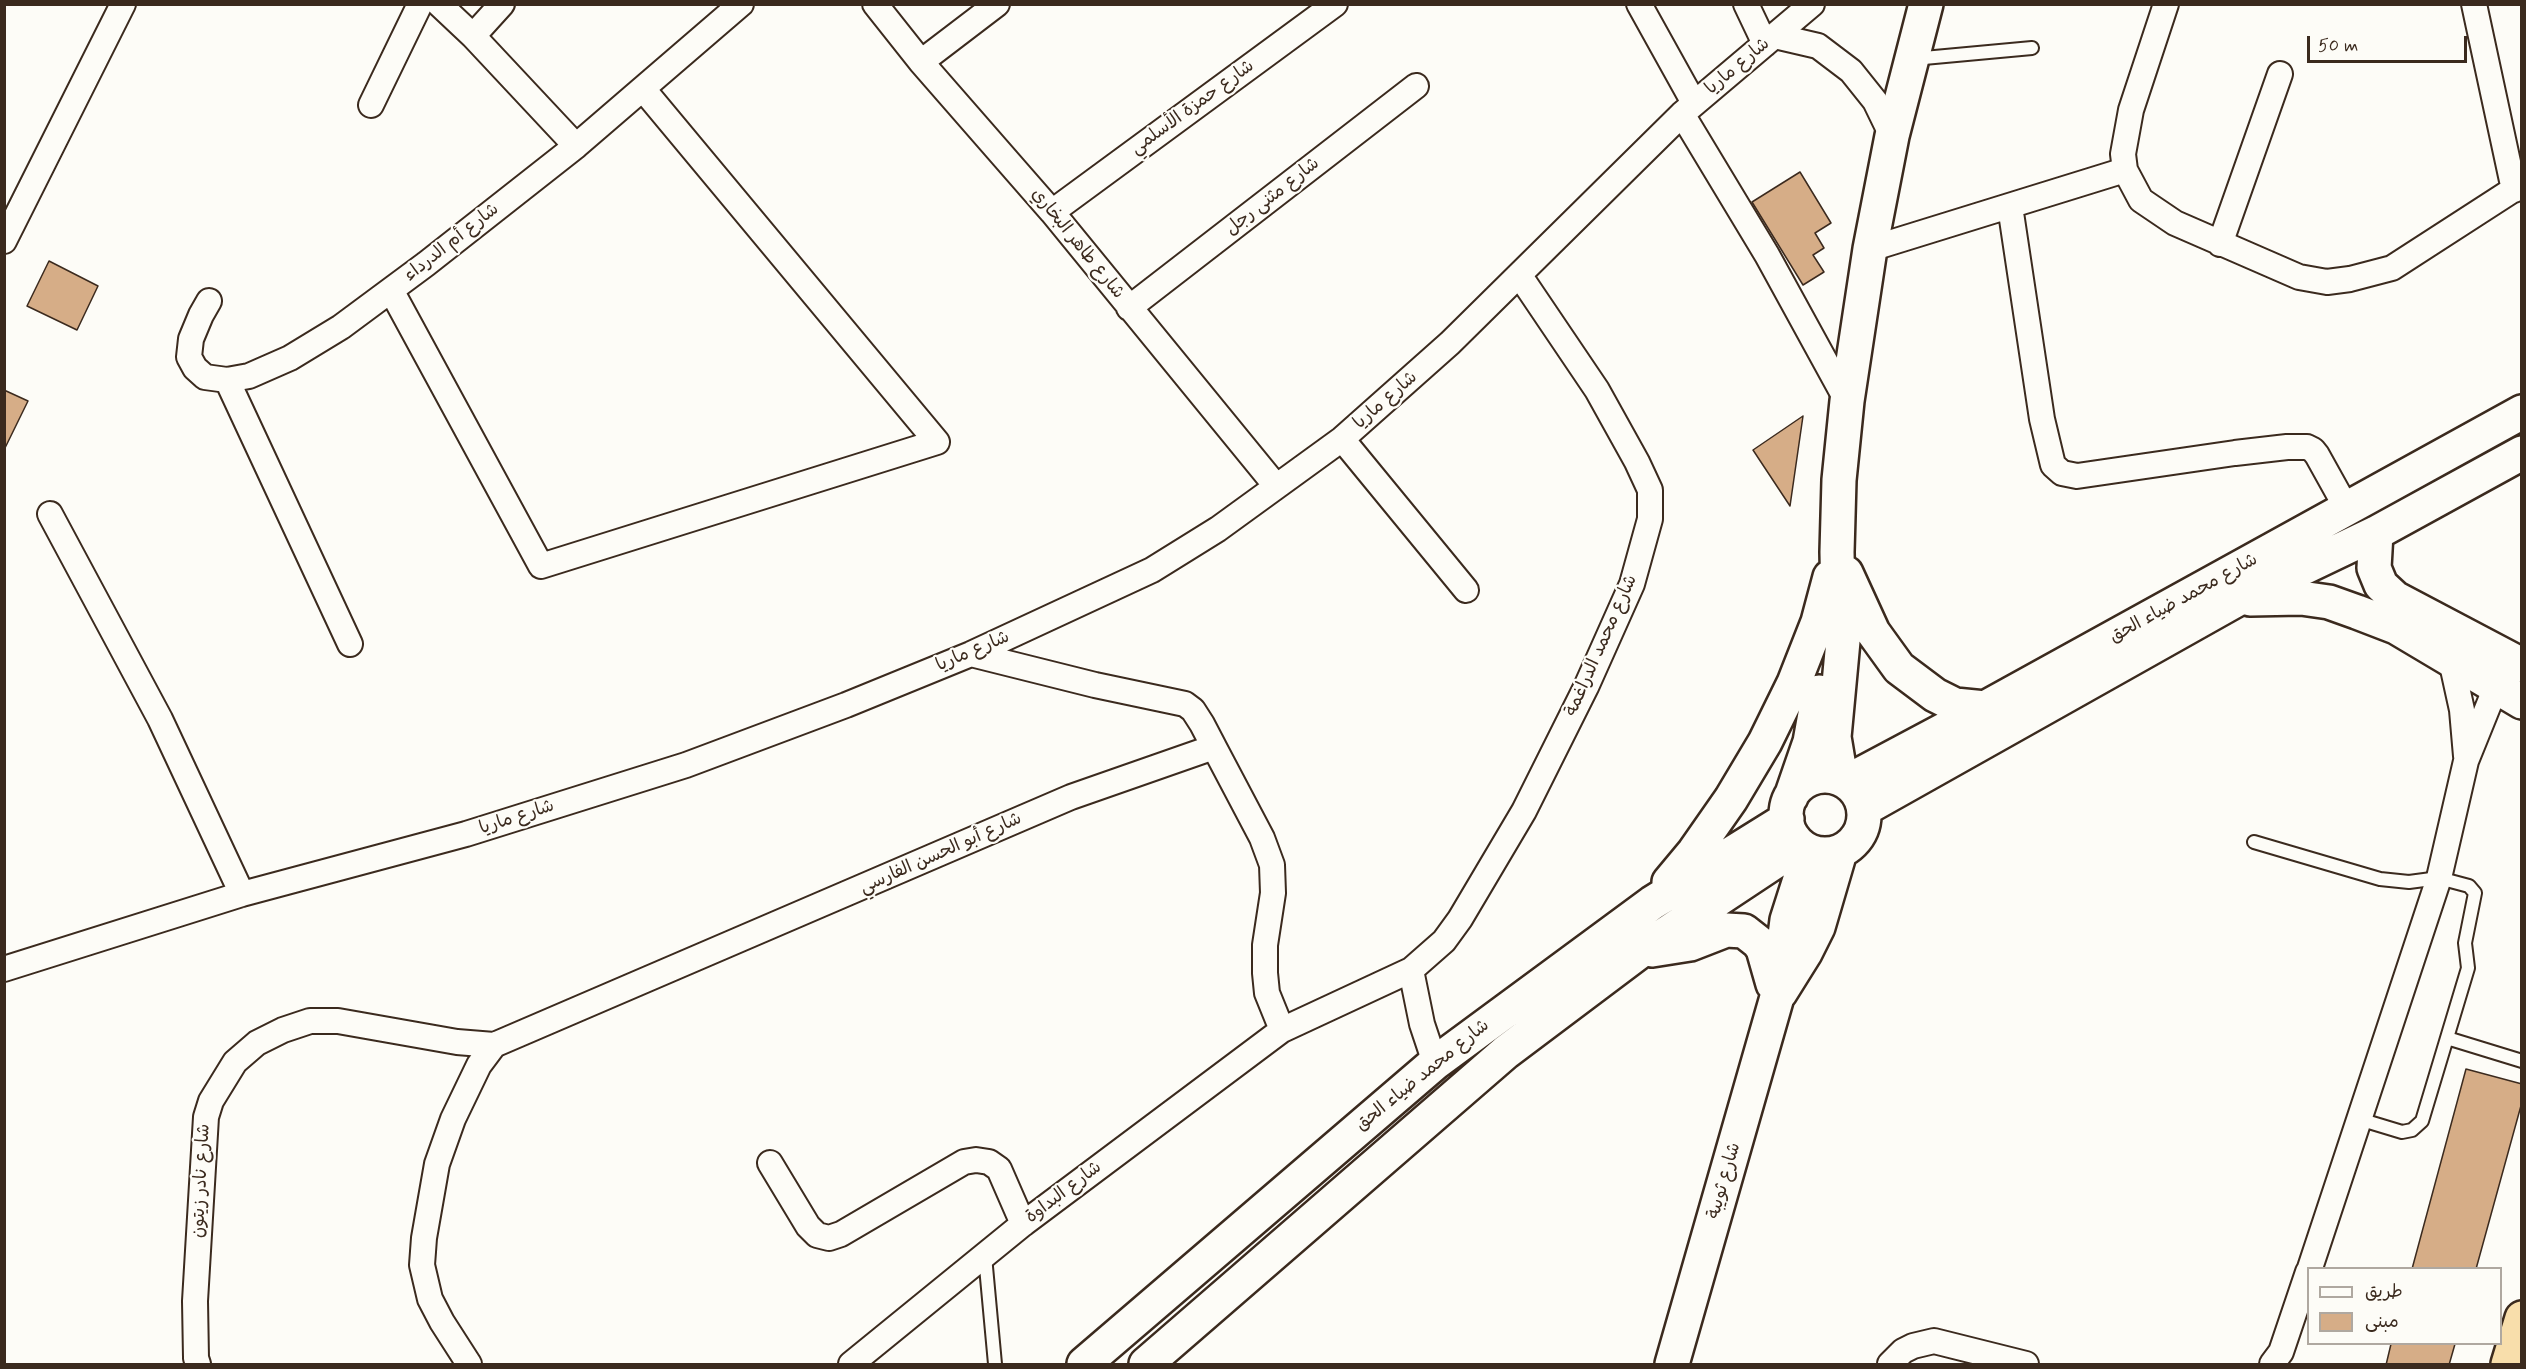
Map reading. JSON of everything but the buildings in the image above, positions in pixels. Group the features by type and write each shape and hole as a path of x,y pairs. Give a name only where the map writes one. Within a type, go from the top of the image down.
{"highway":[{"path":"2508,1365 2522,1318"}],"main road":[{"path":"1843,780 1834,737 1843,641 1842,615 1838,603 1837,552 1839,480 1847,401 1870,249 1893,136 1926,4"},
{"name":"شارع محمد ضياء الحق","path":"1864,808 1993,720 2347,509 2522,412"},
{"name":"شارع محمد ضياء الحق","path":"1843,780 1993,720 2376,533 2522,453"},
{"path":"2376,533 2374,568 2381,585 2395,598 2512,678"},
{"path":"1837,552 1873,632 1899,668 1916,683 1955,705 1993,720"},
{"path":"1652,903 1713,826 1765,742 1794,683 1818,622 1837,552"},
{"path":"2236,600 2301,598 2329,602 2396,627 2451,660 2512,678"},
{"name":"شارع ثويبة","path":"1672,1365 1777,997 1796,969 1818,927 1805,833 1810,742 1829,625 1838,603"},
{"path":"1826,776 1843,780 1854,789 1864,808 1862,829 1857,839 1805,833 1808,780 1826,776"},
{"name":"شارع محمد ضياء الحق","path":"1084,1365 1435,1063 1652,903 1805,833"},
{"name":"شارع محمد ضياء الحق","path":"1146,1365 1506,1052 1643,949 1805,833"},
{"path":"1643,949 1682,946 1726,930 1744,931 1758,942 1762,949 1777,997"}],"street":[{"path":"371,105 420,4"},
{"path":"439,4 576,146"},
{"path":"472,36 502,4"},
{"name":"شارع أم الدرداء","path":"227,381 249,376 290,358 341,327 576,146 741,4"},
{"name":"شارع طاهر البخاري","path":"874,4 921,62 1052,212 1276,486"},
{"path":"921,62 997,4"},
{"name":"شارع حمزة الأسلمي","path":"1052,212 1335,4"},
{"path":"1639,4 1688,109 1847,401"},
{"path":"1746,4 1770,40"},
{"name":"شارع ماريا","path":"4,969 242,894 466,834 686,765 846,705 971,654 1152,570 1218,529 1342,439 1450,344 1688,109 1812,4"},
{"path":"2166,4 2131,110 2123,154 2125,170 2140,200 2175,223 2312,281 2350,279 2392,268 2518,187 2475,4"},
{"path":"4,241 120,12"},
{"name":"شارع ماريا","path":"1770,40 1818,46 1851,71 1875,101 1893,136"},
{"path":"2220,244 2280,74"},
{"name":"شارع مثنى رجل","path":"1129,308 1416,86"},
{"path":"391,290 541,566 937,442 643,89"},
{"path":"1870,249 2125,170"},
{"path":"2010,206 2042,419 2053,465 2062,473 2077,476 2235,453 2307,447 2317,455 2347,509"},
{"name":"شارع محمد الدراغمة","path":"1411,970 1444,941 1460,920 1524,811 1586,687 1632,584 1650,519 1650,490 1637,462 1597,390 1520,276"},
{"path":"209,301 191,339 189,357 195,368 205,377 227,381 350,644"},
{"path":"1342,439 1466,590"},
{"path":"50,514 160,718 242,894"},
{"path":"971,654 1095,686 1185,704 1193,710 1262,838 1272,865 1273,893 1265,945 1265,973 1267,993 1282,1030 1411,970 1422,1024 1435,1063"},
{"path":"2451,660 2462,710 2466,761"},
{"path":"2310,1267 2439,878 2466,761 2512,678"},
{"name":"شارع أبو الحسن الفارسي","path":"494,1045 1060,802 1214,747"},
{"name":"شارع نادر زيتون","path":"198,1365 195,1301 206,1117 211,1101 236,1062 257,1043 283,1030 310,1021 338,1021 457,1042 494,1045"},
{"name":"شارع البداوة","path":"851,1365 1023,1224 1282,1030"},
{"path":"469,1365 430,1299 422,1265 424,1238 437,1164 453,1119 479,1065 494,1045"},
{"path":"770,1163 808,1226 817,1235 829,1238 841,1234 964,1162 976,1160 989,1162 999,1170 1023,1224"},
{"path":"2272,1365 2284,1344 2307,1276"},
{"path":"1890,1365 1903,1351 1934,1341 2026,1365"}],"lane":[{"path":"1911,59 2032,48"},
{"path":"2254,842 2380,879 2409,882 2439,878 2469,886 2475,893 2476,898 2465,943 2468,968 2422,1121 2418,1126 2402,1132 2359,1119"},
{"path":"2447,1038 2522,1061"},
{"path":"985,1256 995,1365"}]}
